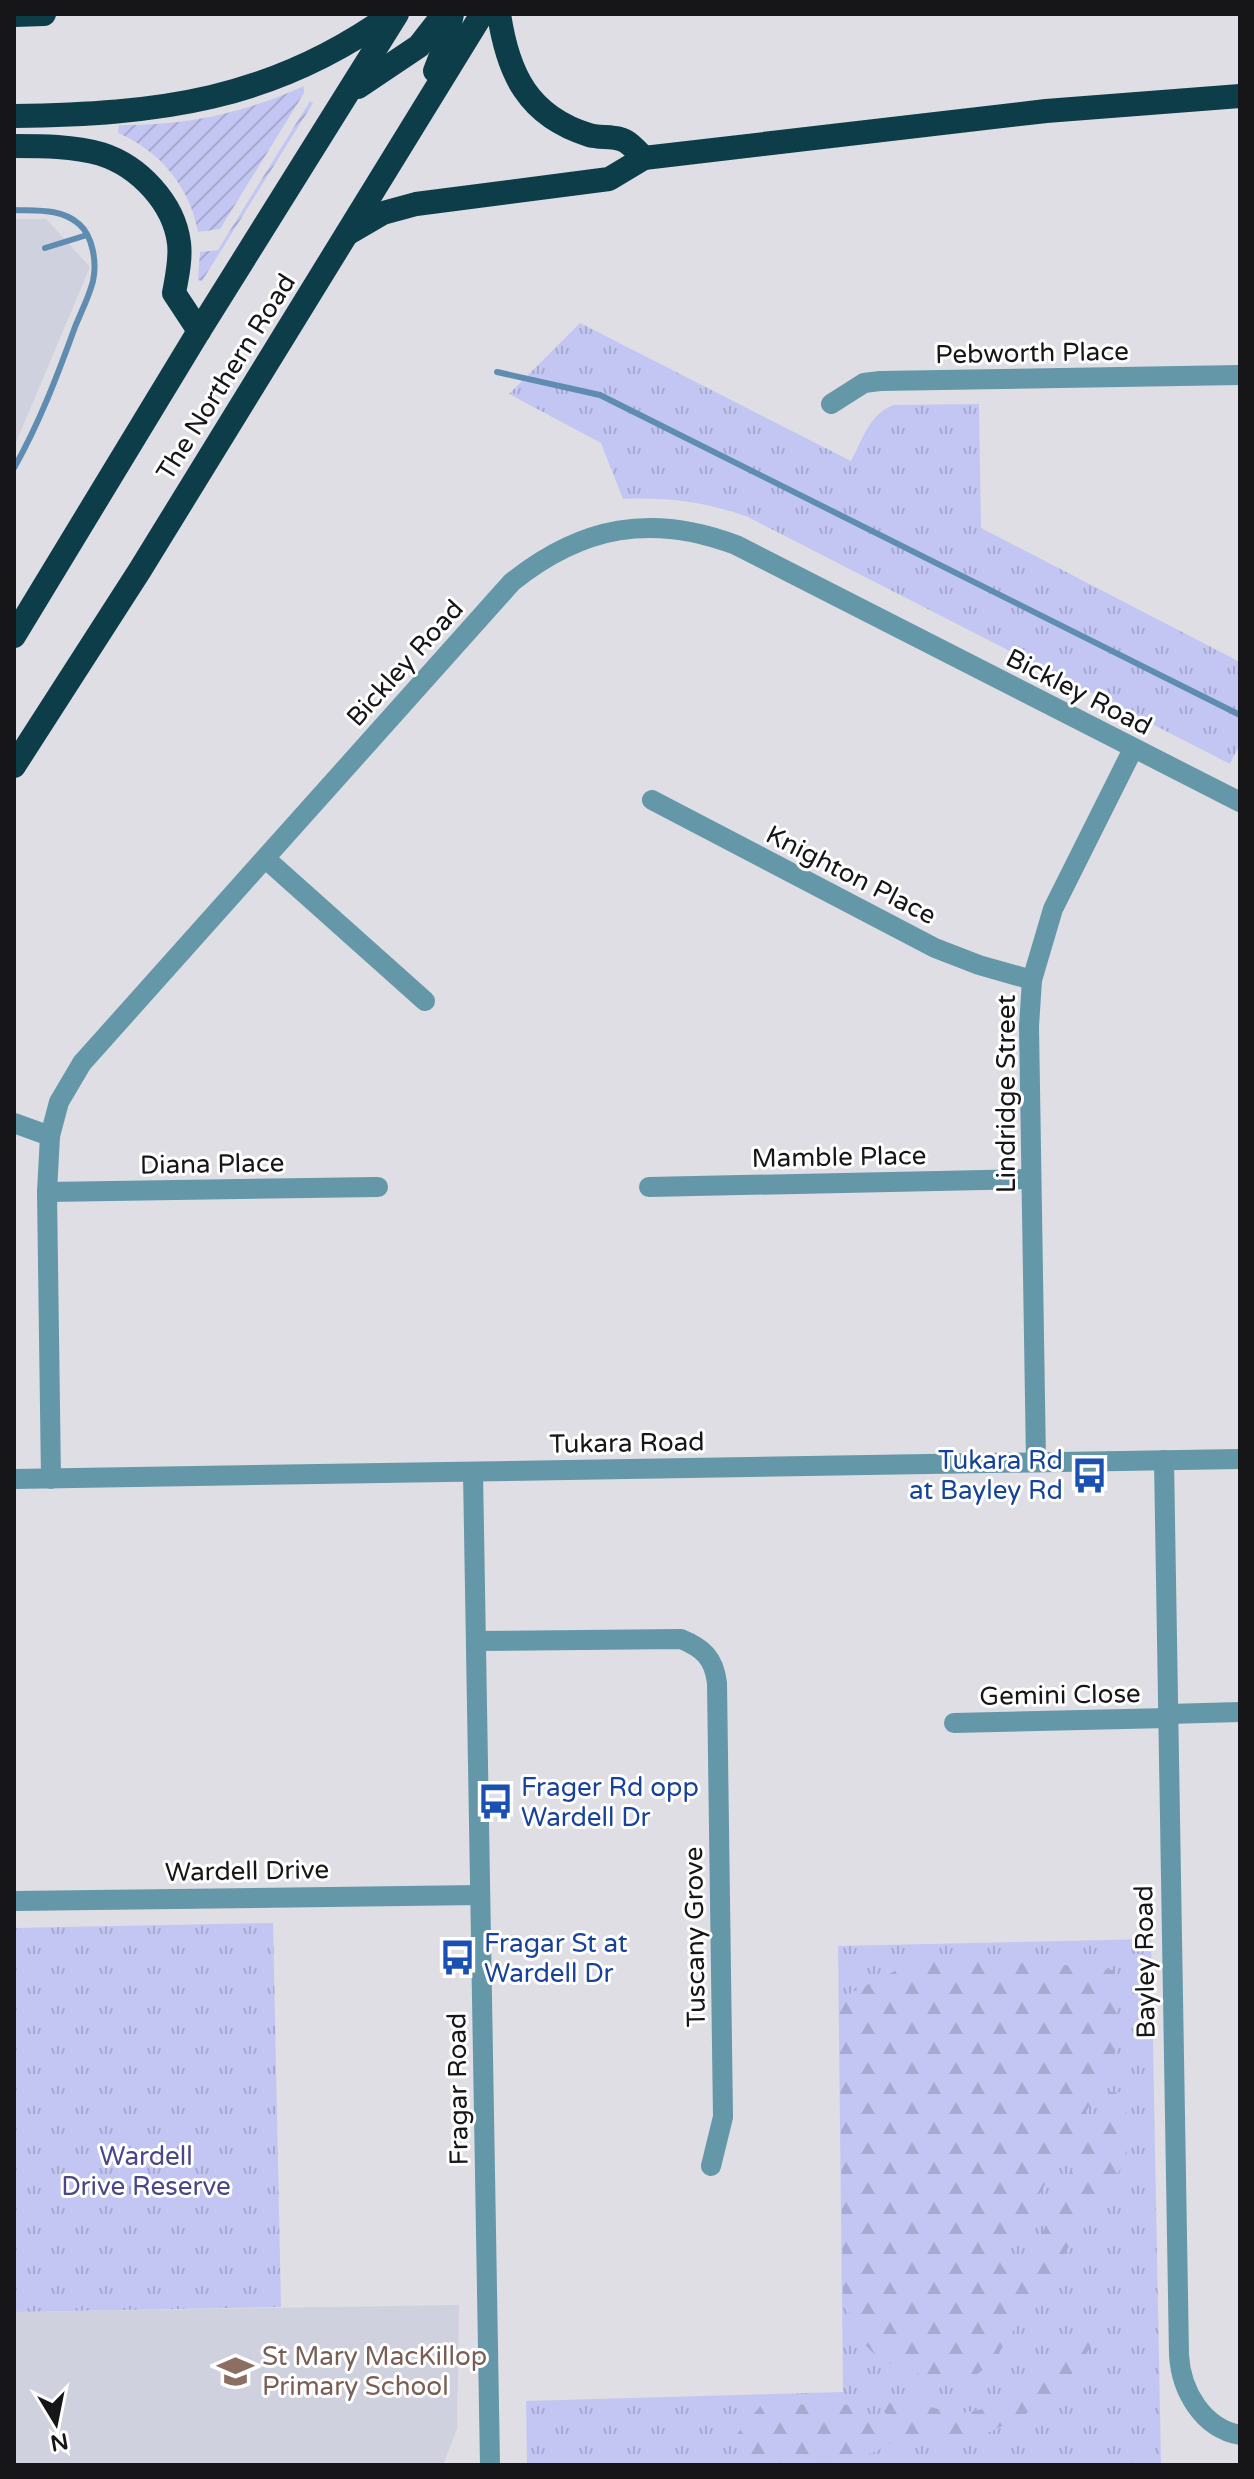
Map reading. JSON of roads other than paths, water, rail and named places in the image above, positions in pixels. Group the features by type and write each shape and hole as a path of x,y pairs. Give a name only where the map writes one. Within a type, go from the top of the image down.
{"highway":[{"path":"14,15 44,14"},
{"path":"14,116 126,112 206,99 281,75 338,48 394,14"},
{"name":"The Northern Road","path":"14,636 199,331 378,46 394,14"},
{"path":"349,93 419,46 444,14"},
{"path":"452,14 454,46"},
{"name":"The Northern Road","path":"14,766 140,570 347,234 409,132 454,46 482,14"},
{"path":"499,14 504,45 518,81 542,111 558,123 590,135 622,139 644,158"},
{"path":"347,234 383,213 416,204 609,179 644,158 1018,113 1240,96"},
{"path":"14,146 76,149 100,154 124,164 144,180 163,203 176,230 180,246 174,293 199,331"}],"street":[{"name":"Pebworth Place","path":"831,404 864,383 880,381 1240,375"},
{"name":"Bickley Road","path":"51,1479 47,1192 50,1136 59,1102 82,1063 512,582 558,551 581,540 624,529 668,527 710,535 736,545 1240,802"},
{"name":"Lindridge Street","path":"1036,1461 1029,1026 1032,980 1053,909 1133,749"},
{"name":"Knighton Place","path":"652,800 935,948 1032,980"},
{"path":"266,859 425,1001"},
{"path":"14,1123 50,1136"},
{"name":"Mamble Place","path":"649,1187 1031,1179"},
{"name":"Diana Place","path":"47,1192 378,1187"},
{"name":"Tukara Road","path":"14,1479 1240,1459"},
{"name":"Bayley Road","path":"1164,1460 1180,2371 1183,2383 1199,2409 1221,2427 1240,2435"},
{"name":"Fragar Road","path":"473,1472 490,2465"},
{"name":"Tuscany Grove","path":"477,1641 681,1639 703,1650 712,1662 717,1683 723,2117 711,2166"},
{"name":"Gemini Close","path":"954,1723 1240,1712"},
{"name":"Wardell Drive","path":"14,1901 480,1895"}],"waterway":[{"path":"14,210 48,211 72,219 88,235 94,266 89,293 55,381 14,468"},
{"path":"45,248 87,235"},
{"path":"497,372 600,395 1240,715"}],"place":[{"name":"Tukara Rd at Bayley Rd","path":"1089,1475"},
{"name":"Frager Rd opp Wardell Dr","path":"495,1802"},
{"name":"Fragar St at Wardell Dr","path":"458,1958"},
{"name":"St Mary MacKillop Primary School","path":"236,2371"}],"park label":[{"name":"Wardell Drive Reserve","path":"146,2171"}]}
